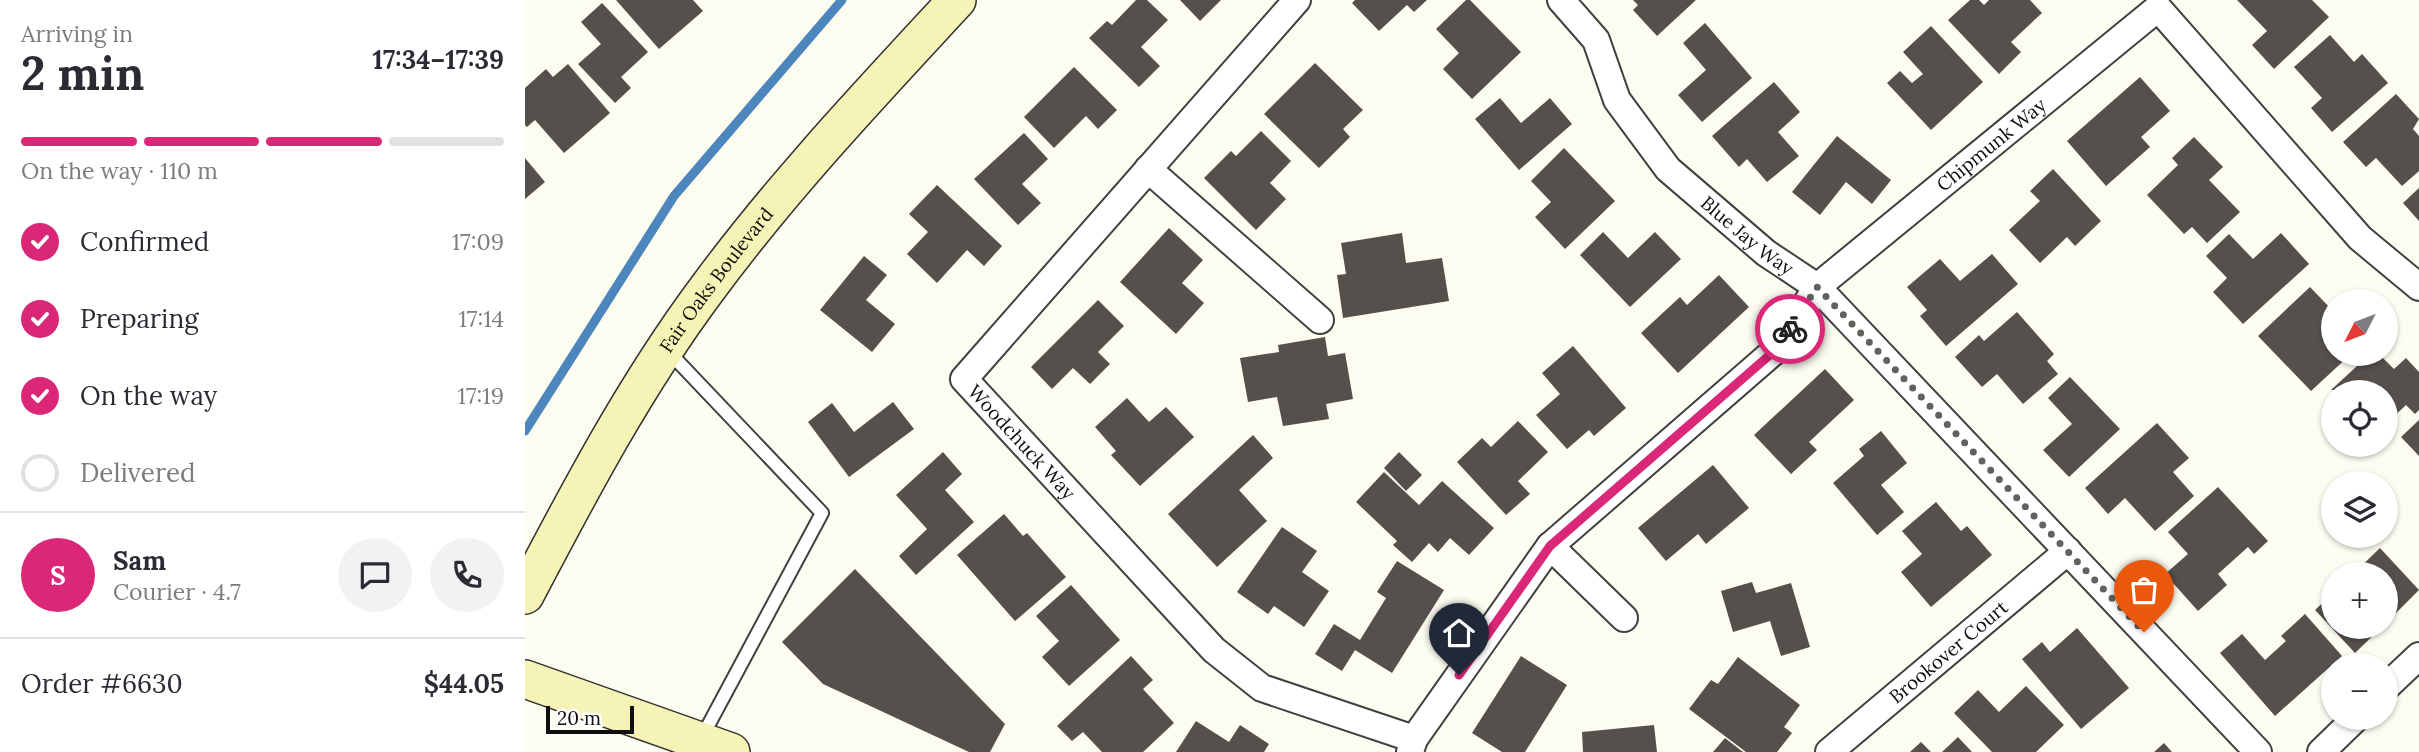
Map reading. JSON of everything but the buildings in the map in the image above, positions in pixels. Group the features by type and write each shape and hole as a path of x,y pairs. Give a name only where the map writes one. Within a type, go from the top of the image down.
{"main road":[{"name":"Fair Oaks Boulevard","path":"525,595 572,506 666,349 707,289 887,75 957,0"},
{"path":"525,679 716,746"}],"street":[{"name":"Woodchuck Way","path":"1297,0 964,379 1214,650 1262,688 1412,746"},
{"name":"Blue Jay Way","path":"1560,0 1596,40 1617,100 1668,169 1766,253 1817,287 2258,752"},
{"name":"Chipmunk Way","path":"1412,746 1550,546 1779,347 1817,287 2158,8 2360,238 2419,287"},
{"path":"1148,169 1320,320"},
{"path":"1550,546 1625,618"},
{"name":"Brookover Court","path":"1829,752 2068,551"},
{"path":"2398,676 2419,656"},
{"path":"2321,752 2344,730"}],"lane":[{"path":"666,349 822,513 716,746"}],"waterway":[{"path":"525,431 674,196 842,0"}],"way so far":[{"path":"1790,329 1817,287 2144,632"}],"route":[{"path":"1459,675 1550,546 1779,347 1790,329"}]}
